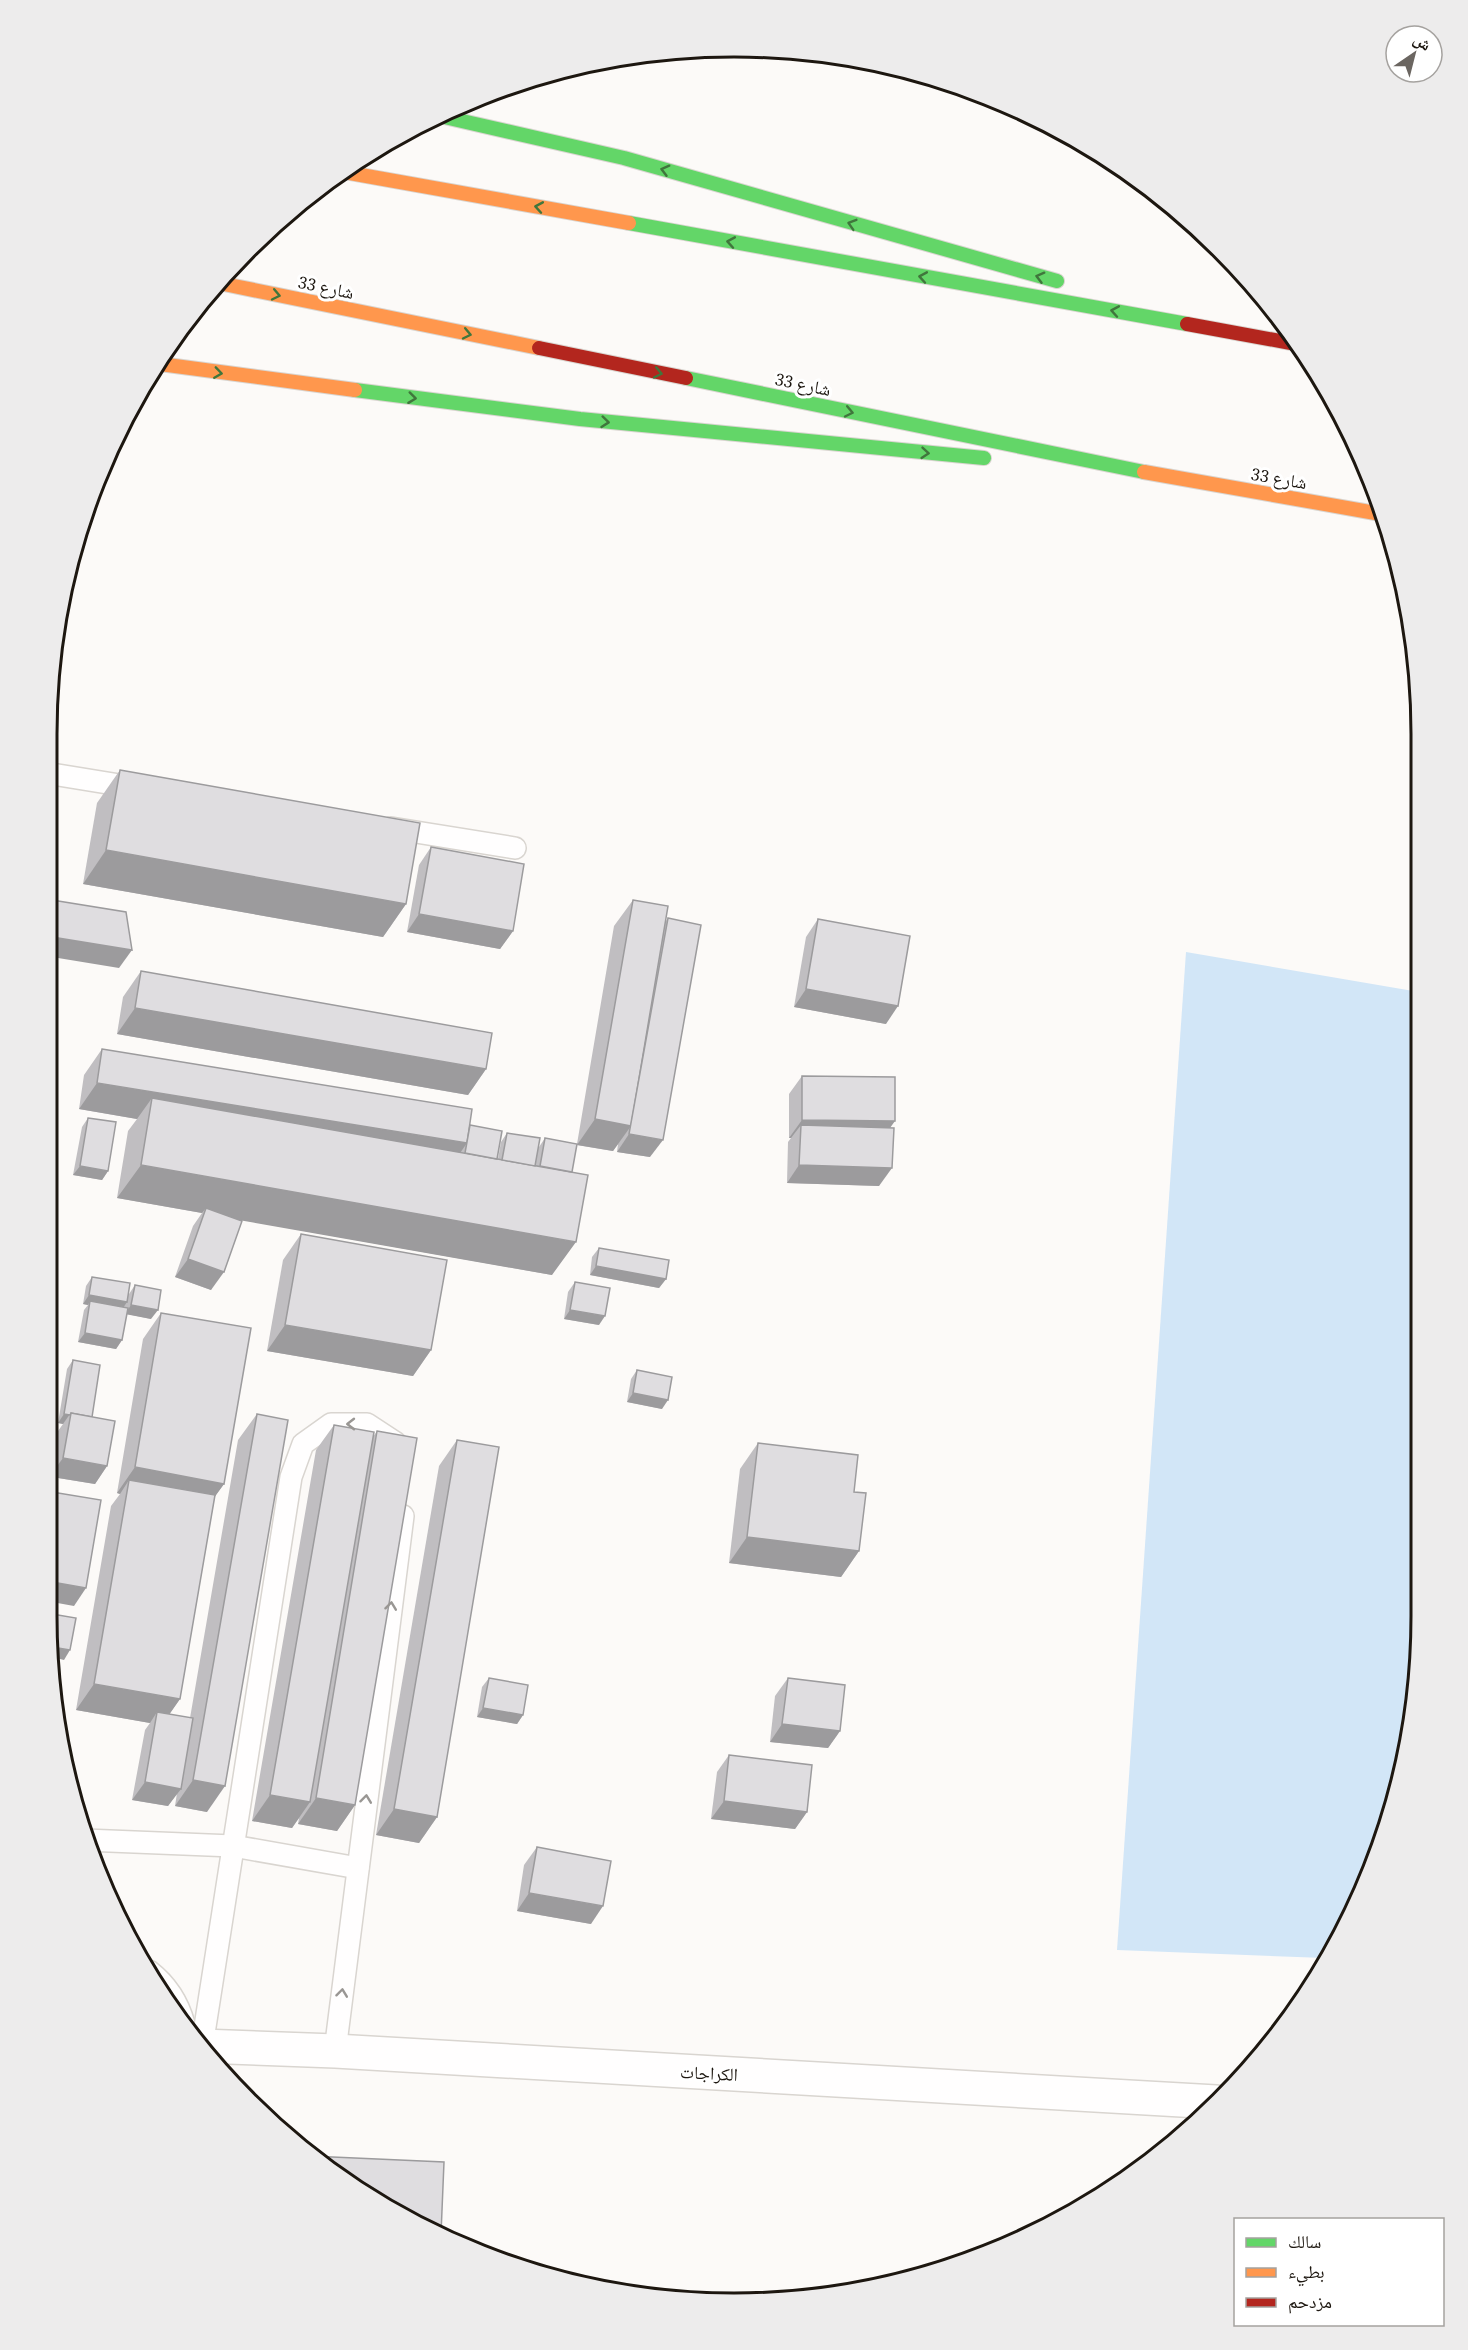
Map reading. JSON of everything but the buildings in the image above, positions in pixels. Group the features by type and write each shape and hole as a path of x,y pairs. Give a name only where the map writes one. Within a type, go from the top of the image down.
{"highway":[{"path":"453,119 624,158 1065,284"},
{"path":"354,174 1285,342"},
{"name":"شارع 33","path":"228,285 1146,472 1374,513"},
{"path":"1111,296 1258,337"},
{"path":"167,365 580,419 1004,460"},
{"path":"1028,462 1146,472"}],"street":[{"name":"الكراجات","path":"212,2046 335,2051 1206,2101"}],"lane":[{"path":"57,775 156,790"},
{"path":"376,826 515,848"},
{"path":"204,2036 291,1477 303,1444 332,1424 366,1424 396,1443 404,1465"},
{"path":"335,2051 405,1500"},
{"path":"96,1840 234,1846 358,1868"}],"water":[{"path":"1186,952 1411,991 1410,1660 1398,1748 1375,1834 1341,1915 1318,1958 1117,1950"}],"traffic: fast":[{"path":"453,119 624,158 1057,281"},
{"path":"629,223 1187,324"},
{"path":"686,378 1144,472"},
{"path":"355,390 580,419 984,458"}],"traffic: slow":[{"path":"354,174 629,223"},
{"path":"228,285 539,348"},
{"path":"167,365 355,390"},
{"path":"1144,472 1374,513"}],"traffic: jam":[{"path":"1187,324 1285,342"},
{"path":"539,348 686,378"}]}
